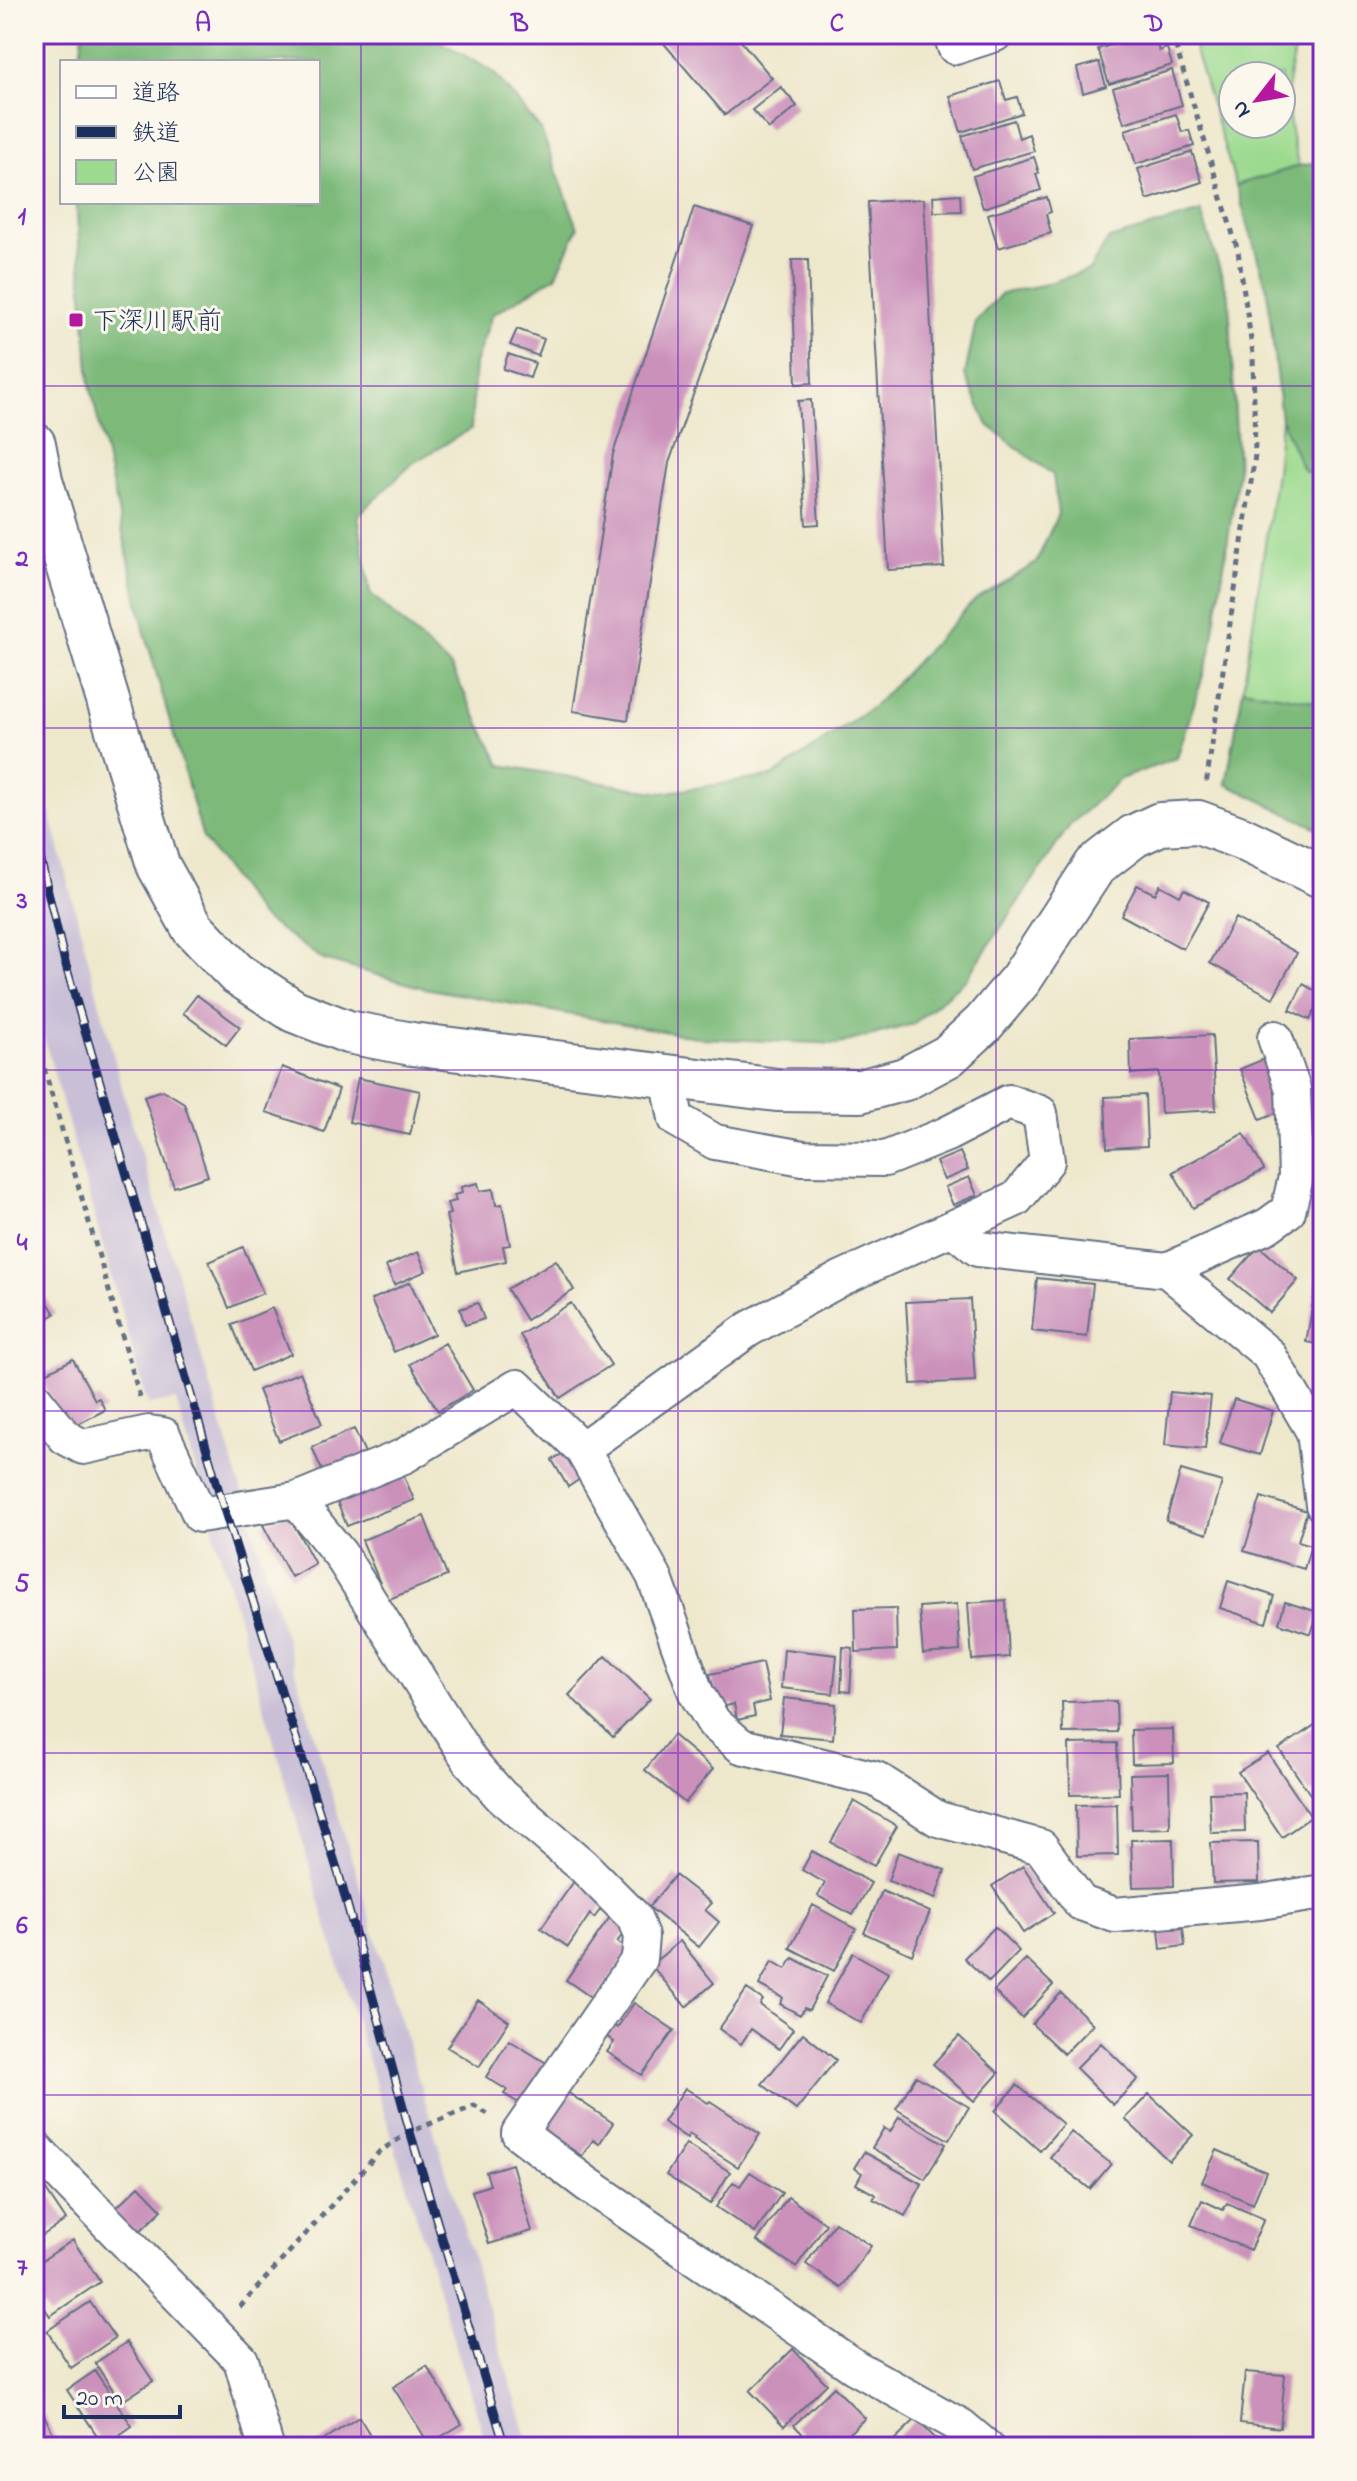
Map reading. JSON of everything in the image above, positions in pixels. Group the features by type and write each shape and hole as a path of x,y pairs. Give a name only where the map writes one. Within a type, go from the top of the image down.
{"street":[{"path":"951,34 955,47 995,34"},
{"path":"34,444 41,480 158,865 193,928 236,973 294,1011 348,1032 412,1044 777,1090 860,1091 905,1079 948,1056 983,1024 1021,979 1095,866 1134,836 1160,824 1198,822 1241,838 1323,877"},
{"path":"952,1228 978,1249 1167,1270 1267,1226 1288,1211 1296,1177 1293,1089 1275,1038"},
{"path":"582,1449 749,1329 842,1278 1016,1199 1047,1161 1040,1113 1009,1102 947,1134 885,1159 803,1158 715,1142 676,1119 668,1076"},
{"path":"1167,1270 1268,1354 1314,1432 1323,1505"},
{"path":"34,1398 65,1437 83,1447 149,1433 163,1435 200,1515 296,1500 404,1456 517,1387 582,1449 654,1576 696,1693 714,1723 741,1746 876,1779 938,1819 1041,1847 1081,1903 1115,1915 1260,1902 1323,1892"},
{"path":"296,1500 340,1554 470,1761 501,1796 583,1866 634,1917 641,1936 639,1959 519,2133 587,2184 843,2358 961,2426 986,2447"},
{"path":"34,2147 241,2360 266,2447"}],"path":[{"path":"1172,34 1238,251 1253,354 1255,455 1205,789"},
{"path":"34,1034 149,1433"},
{"path":"216,2333 380,2151 410,2132 474,2106 519,2133"}],"shaded area":[{"path":"34,752 123,1092 530,2447 487,2447 327,1927 176,1400 148,1405 34,1002"}],"green space":[{"path":"83,34 439,34 441,42 492,71 541,130 578,228 556,276 492,315 475,364 471,429 413,463 358,515 370,593 451,667 501,765 662,793 773,776 874,706 975,600 1036,563 1058,514 1053,475 988,425 965,375 976,321 1001,294 1089,270 1109,239 1201,212 1229,298 1238,473 1211,650 1177,758 1120,779 1070,825 967,978 913,1024 839,1044 702,1038 424,988 324,960 260,916 203,838 145,633 90,384 76,204 320,204 320,60 79,60"},
{"path":"1190,34 1300,34 1292,60 1217,60 1217,123"},
{"path":"1222,140 1293,140 1299,166 1236,185"},
{"path":"1323,162 1323,478 1303,470 1281,419 1267,289 1236,185"},
{"path":"1281,419 1303,470 1323,478 1323,703 1243,689 1276,472"},
{"path":"1243,689 1323,703 1323,831 1226,784"}],"building":[{"path":"656,34 735,34 772,78 725,115"},
{"path":"1154,34 1159,51 1167,48 1172,65 1109,84 1098,49"},
{"path":"1099,62 1106,86 1083,93 1077,68"},
{"path":"1172,70 1182,105 1124,123 1113,88"},
{"path":"1000,81 1006,100 1017,97 1022,113 961,132 950,96"},
{"path":"781,87 797,106 769,129 752,110"},
{"path":"1176,114 1182,132 1189,130 1194,146 1136,164 1125,130"},
{"path":"1014,120 1019,138 1029,134 1034,151 972,169 962,136"},
{"path":"1192,152 1202,182 1147,200 1138,169"},
{"path":"1034,157 1041,190 983,208 973,176"},
{"path":"960,194 961,211 934,212 933,196"},
{"path":"1047,197 1051,212 1046,214 1051,233 998,248 988,214"},
{"path":"924,199 944,567 888,570 868,202"},
{"path":"694,207 753,226 669,463 628,720 573,711 613,454"},
{"path":"792,260 808,260 812,383 796,384"},
{"path":"517,329 544,339 538,356 510,345"},
{"path":"508,354 535,363 530,378 503,369"},
{"path":"811,400 819,524 806,525 798,401"},
{"path":"1137,885 1155,894 1160,885 1180,896 1184,889 1209,902 1183,949 1121,915"},
{"path":"1235,918 1297,953 1273,998 1210,963"},
{"path":"1303,984 1323,995 1310,1020 1290,1010"},
{"path":"197,995 240,1027 226,1045 183,1013"},
{"path":"1212,1035 1216,1110 1161,1113 1159,1072 1131,1074 1130,1039"},
{"path":"1269,1057 1289,1108 1260,1119 1240,1069"},
{"path":"282,1067 339,1089 324,1132 266,1112"},
{"path":"358,1078 420,1091 410,1135 349,1122"},
{"path":"163,1090 184,1103 208,1176 174,1187 144,1096"},
{"path":"1145,1095 1147,1146 1107,1148 1105,1097"},
{"path":"1244,1133 1264,1170 1193,1208 1173,1172"},
{"path":"960,1152 968,1170 944,1180 936,1162"},
{"path":"969,1177 977,1195 953,1205 945,1187"},
{"path":"478,1183 480,1191 493,1189 496,1205 502,1204 510,1245 503,1246 506,1261 458,1272 446,1215 450,1214 447,1203 456,1201 454,1195 462,1193 461,1187"},
{"path":"1259,1246 1298,1280 1270,1313 1230,1279"},
{"path":"243,1247 263,1293 229,1308 209,1262"},
{"path":"418,1252 426,1271 394,1285 386,1266"},
{"path":"556,1260 574,1290 526,1320 507,1289"},
{"path":"1318,1277 1323,1277 1323,1345 1306,1342"},
{"path":"1037,1278 1093,1284 1087,1337 1032,1331"},
{"path":"34,1280 55,1314 34,1327"},
{"path":"410,1282 434,1334 394,1352 371,1300"},
{"path":"970,1299 975,1381 911,1384 906,1302"},
{"path":"478,1303 484,1319 465,1325 460,1309"},
{"path":"571,1303 611,1365 560,1398 520,1335"},
{"path":"272,1308 291,1354 251,1371 232,1325"},
{"path":"445,1343 473,1390 438,1411 410,1364"},
{"path":"73,1359 95,1400 99,1398 105,1410 74,1426 60,1415 40,1376"},
{"path":"300,1372 322,1424 279,1441 258,1390"},
{"path":"1170,1392 1211,1396 1205,1449 1165,1445"},
{"path":"1234,1399 1273,1411 1260,1455 1220,1443"},
{"path":"354,1429 366,1455 323,1473 312,1447"},
{"path":"567,1451 583,1477 568,1487 552,1460"},
{"path":"1181,1470 1222,1482 1207,1534 1166,1521"},
{"path":"402,1471 414,1500 347,1526 335,1497"},
{"path":"1261,1497 1307,1511 1298,1541 1311,1545 1304,1569 1244,1551"},
{"path":"287,1512 315,1564 291,1577 263,1525"},
{"path":"424,1516 447,1576 387,1600 362,1540"},
{"path":"1228,1581 1274,1596 1266,1623 1220,1608"},
{"path":"1006,1600 1009,1657 972,1660 968,1603"},
{"path":"1285,1602 1318,1612 1311,1634 1279,1623"},
{"path":"957,1604 960,1651 923,1654 919,1607"},
{"path":"896,1608 897,1650 856,1652 855,1609"},
{"path":"843,1647 853,1648 850,1692 841,1691"},
{"path":"784,1649 837,1655 833,1694 781,1688"},
{"path":"606,1656 650,1699 613,1737 569,1695"},
{"path":"762,1663 770,1701 753,1705 755,1716 737,1720 734,1704 718,1708 710,1674"},
{"path":"784,1698 836,1704 833,1739 780,1734"},
{"path":"1116,1701 1117,1732 1063,1733 1062,1702"},
{"path":"1321,1721 1323,1786 1310,1794 1279,1749"},
{"path":"1173,1729 1174,1763 1132,1764 1131,1730"},
{"path":"673,1735 713,1769 685,1803 645,1770"},
{"path":"1117,1743 1119,1794 1070,1795 1069,1744"},
{"path":"1268,1753 1311,1817 1282,1837 1238,1772"},
{"path":"1169,1773 1170,1828 1132,1829 1130,1774"},
{"path":"1244,1792 1245,1832 1211,1833 1209,1793"},
{"path":"854,1801 897,1826 874,1866 831,1842"},
{"path":"1117,1804 1118,1855 1077,1856 1076,1805"},
{"path":"1173,1839 1174,1886 1133,1887 1131,1840"},
{"path":"1258,1842 1259,1882 1213,1883 1211,1843"},
{"path":"812,1851 871,1883 853,1915 818,1896 825,1883 802,1870"},
{"path":"898,1852 945,1870 935,1899 888,1881"},
{"path":"1023,1866 1054,1913 1023,1933 992,1886"},
{"path":"675,1875 711,1903 705,1910 719,1922 699,1947 649,1907"},
{"path":"575,1880 606,1902 594,1918 590,1914 568,1947 541,1928"},
{"path":"882,1891 930,1912 912,1955 864,1933"},
{"path":"813,1905 856,1929 834,1971 790,1948"},
{"path":"610,1917 627,1929 617,1942 629,1950 595,2000 566,1980"},
{"path":"995,1927 1019,1951 989,1982 964,1958"},
{"path":"1183,1928 1185,1946 1161,1949 1159,1930"},
{"path":"680,1941 714,1983 686,2007 651,1965"},
{"path":"853,1953 888,1973 861,2023 825,2003"},
{"path":"793,1958 827,1976 809,2010 804,2008 800,2015 780,2004 783,1998 759,1985 772,1961 786,1969"},
{"path":"1026,1959 1053,1985 1022,2018 994,1991"},
{"path":"747,1989 763,2000 760,2005 793,2029 779,2049 751,2029 741,2044 719,2029"},
{"path":"1061,1993 1093,2024 1064,2054 1032,2024"},
{"path":"478,2000 509,2021 479,2067 447,2047"},
{"path":"634,2003 674,2030 642,2075 607,2052 614,2042 605,2035 613,2025 617,2028"},
{"path":"803,2033 836,2060 796,2110 762,2084"},
{"path":"959,2036 999,2073 974,2101 933,2064"},
{"path":"509,2040 548,2064 522,2105 504,2094 507,2090 486,2077"},
{"path":"1101,2043 1138,2079 1113,2105 1076,2068"},
{"path":"916,2076 969,2107 949,2140 896,2109"},
{"path":"1017,2085 1063,2124 1040,2151 995,2111"},
{"path":"685,2088 760,2134 738,2167 695,2137 689,2134 687,2138 663,2122"},
{"path":"567,2092 613,2123 599,2144 593,2140 582,2156 543,2130"},
{"path":"1149,2094 1193,2135 1169,2161 1125,2119"},
{"path":"899,2117 946,2144 925,2179 872,2148 884,2128 890,2132"},
{"path":"1071,2132 1111,2164 1090,2189 1050,2157"},
{"path":"686,2144 730,2172 710,2204 666,2175"},
{"path":"1217,2150 1266,2172 1253,2204 1202,2182"},
{"path":"864,2152 922,2184 905,2216 873,2199 876,2195 856,2184 862,2173 854,2168"},
{"path":"512,2164 532,2231 489,2244 472,2191 490,2185 486,2172"},
{"path":"750,2172 782,2193 755,2233 716,2207 733,2182 740,2186"},
{"path":"139,2186 162,2210 136,2235 113,2211"},
{"path":"46,2190 66,2220 34,2241 34,2198"},
{"path":"788,2197 826,2224 796,2267 757,2241"},
{"path":"1202,2200 1223,2210 1227,2203 1264,2219 1250,2250 1191,2225"},
{"path":"835,2222 871,2246 841,2288 806,2264"},
{"path":"73,2240 100,2282 50,2316 34,2293 34,2266"},
{"path":"90,2302 115,2338 71,2368 47,2331"},
{"path":"127,2342 153,2381 121,2402 95,2363"},
{"path":"793,2349 827,2384 784,2426 750,2391"},
{"path":"427,2366 462,2424 429,2444 393,2387"},
{"path":"95,2371 132,2426 104,2446 67,2390"},
{"path":"1245,2372 1285,2375 1280,2428 1240,2423"},
{"path":"834,2387 865,2418 835,2447 815,2447 794,2425"},
{"path":"44,2415 60,2447 34,2447 34,2420"},
{"path":"359,2417 376,2444 370,2447 313,2447"},
{"path":"916,2419 944,2447 887,2447"}],"railway":[{"path":"34,832 64,959 225,1512 339,1875 410,2132 505,2447"}],"place":[{"name":"下深川駅前","path":"76,320"}]}
